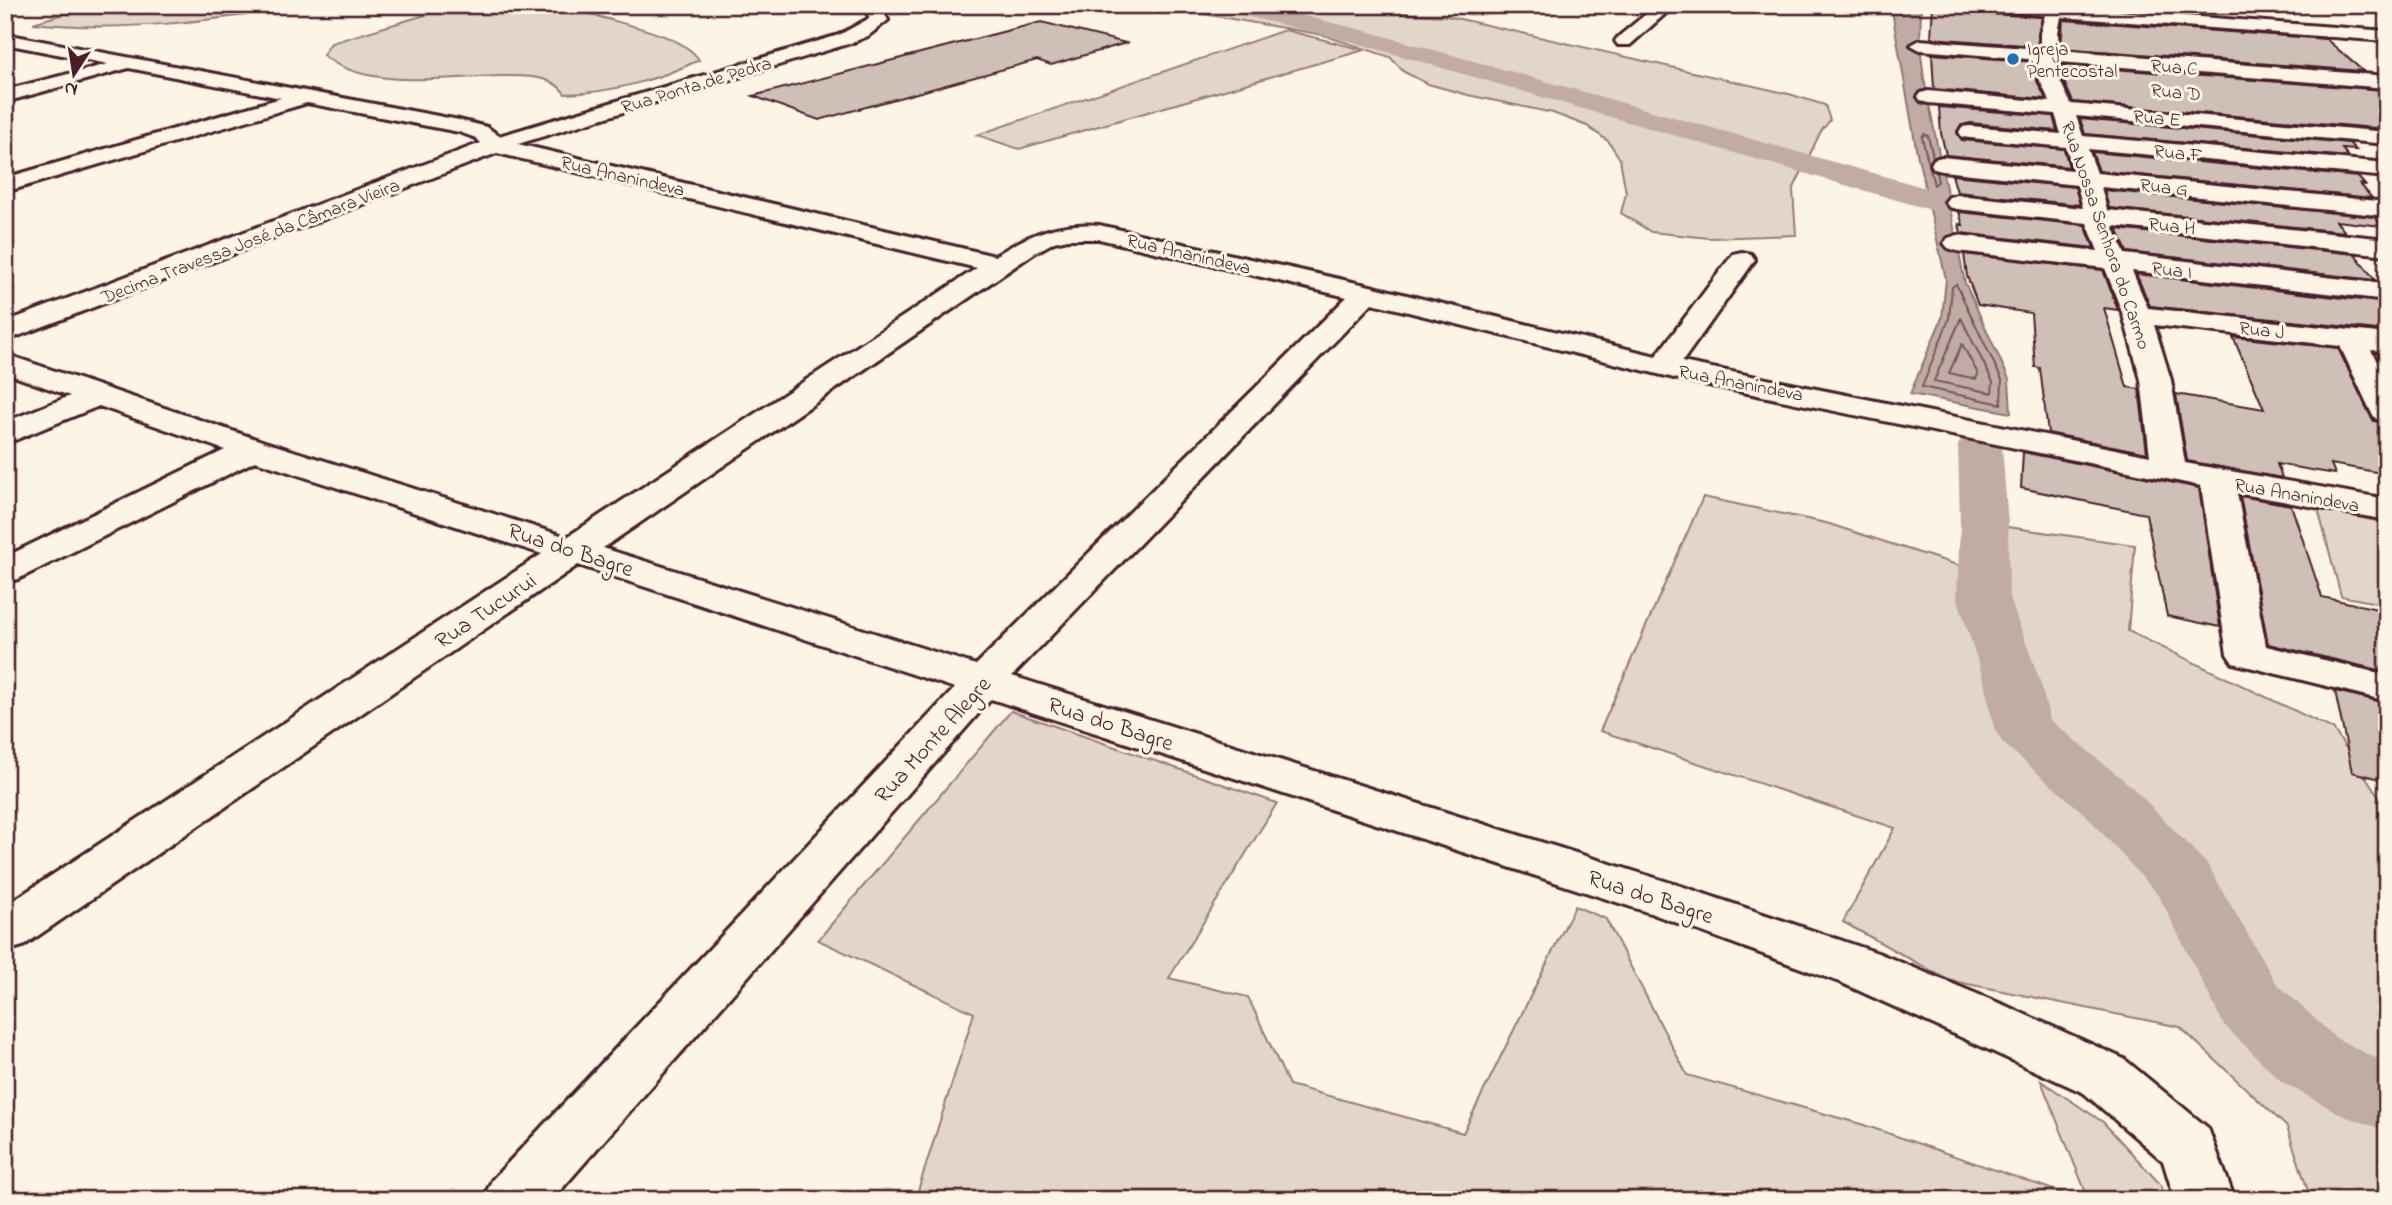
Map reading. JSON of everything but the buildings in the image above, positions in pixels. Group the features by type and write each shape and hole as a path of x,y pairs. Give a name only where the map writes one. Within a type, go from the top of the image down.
{"street":[{"name":"Rua Ponta de Pedra","path":"493,145 845,39 862,32 879,20 878,14 870,5"},
{"path":"1624,41 1667,5"},
{"path":"1972,5 2052,36 2296,30 2387,36"},
{"path":"2281,12 2279,17 2283,23 2296,30"},
{"path":"2024,78 2052,36"},
{"path":"2052,36 2077,83"},
{"name":"Rua C","path":"1920,45 2052,36 2331,78 2387,82"},
{"name":"Rua Nossa Senhora do Carmo","path":"2052,36 2063,108 2097,217 2137,315 2156,380 2169,470"},
{"name":"Rua Ananindeva","path":"5,39 459,126 481,132 491,139 493,145 999,265 1042,237 1057,231 1099,232 1366,293 1664,366 2169,470 2387,510"},
{"path":"2320,53 2342,111 2363,136 2378,169 2387,201"},
{"path":"5,96 134,64"},
{"name":"Rua E","path":"1928,97 2387,138"},
{"path":"5,185 304,98"},
{"name":"Rua F","path":"1970,132 2378,169"},
{"name":"Decima Travessa José da Câmara Vieira","path":"5,332 484,152 493,145"},
{"name":"Rua G","path":"1942,164 2387,209"},
{"name":"Rua H","path":"1957,202 2387,247"},
{"name":"Rua I","path":"1957,243 2387,292"},
{"path":"1664,366 1742,260"},
{"name":"Rua Tucurui","path":"5,932 999,265"},
{"name":"Rua Monte Alegre","path":"513,1200 983,682 1366,293"},
{"name":"Rua J","path":"2137,315 2387,343"},
{"path":"2351,339 2387,412"},
{"name":"Rua do Bagre","path":"5,363 253,449 1667,900 1860,968 2104,1076 2187,1146 2205,1200"},
{"path":"5,434 98,395"},
{"path":"5,571 253,449"},
{"path":"2217,479 2248,654 2387,688"}],"shaded area":[{"path":"124,5 309,5 241,16 137,26 33,23 60,15"},
{"path":"446,5 567,5 657,33 689,49 699,60 634,84 565,94 553,83 527,76 384,78 361,74 323,55 331,43 425,15"},
{"path":"1153,5 1352,5 1410,14 1447,16 1789,94 1825,105 1830,120 1820,133 1793,190 1796,235 1709,238 1651,232 1621,213 1626,193 1620,159 1609,142 1587,126 1553,113 1428,84 1404,72 1390,57 1323,35"},
{"path":"1285,30 1364,50 1019,149 977,135"},
{"path":"1703,497 1826,523 2004,580 2000,526 2135,545 2128,631 2333,729 2387,808 2387,1200 2311,1200 2287,1127 2180,1027 1948,980 1843,922 1895,828 1600,731"},
{"path":"2318,509 2387,523 2387,605 2341,596"},
{"path":"1011,711 1277,803 1169,978 1248,997 1289,1085 1463,1133 1575,906 1606,919 1687,1075 1861,1124 2083,1200 915,1200 974,1013 818,940"},
{"path":"2041,1081 2103,1122 2161,1185 2164,1200 2089,1200"}],"water":[{"path":"1893,5 1921,5 1920,45 1924,79 1965,283 2009,379 2011,413 1910,394 1942,318 1946,279 1917,153"}],"waterway":[{"path":"1229,5 1361,37 1943,203"},
{"path":"1980,445 1984,524 1983,597 2012,681 2023,728 2110,802 2184,881 2250,1004 2309,1060 2371,1093 2387,1098"}],"place":[{"name":"Igreja Pentecostal","path":"2013,59"}]}
